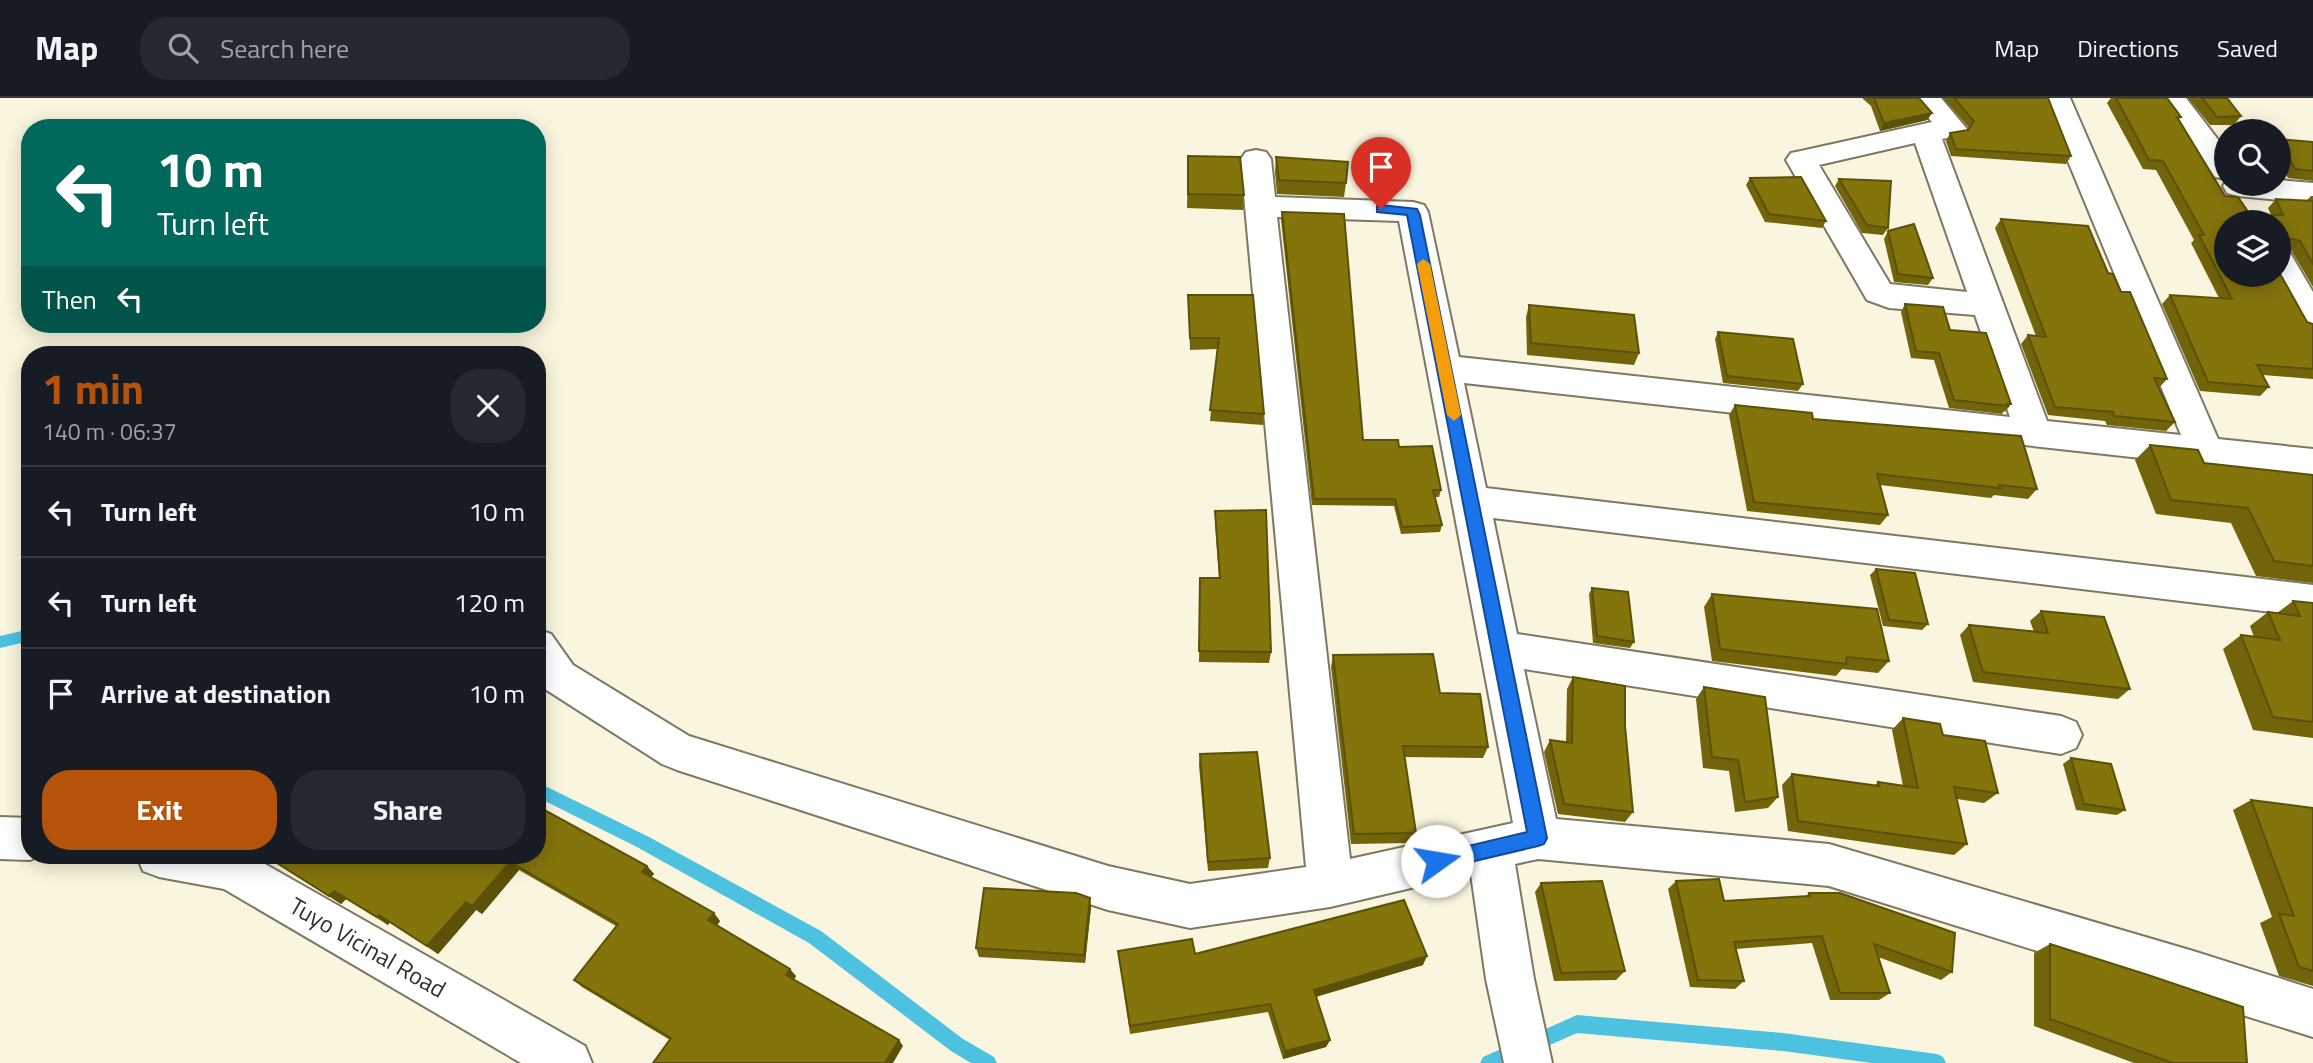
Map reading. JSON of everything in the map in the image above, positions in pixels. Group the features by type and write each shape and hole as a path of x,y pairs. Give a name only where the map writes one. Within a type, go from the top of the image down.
{"street":[{"path":"1927,98 1953,129 1925,132 1801,160 1878,292 1889,297 1987,305"},
{"path":"2056,98 2206,451"},
{"path":"2171,98 2214,155"},
{"path":"1925,132 2033,431"},
{"path":"1256,159 1330,886"},
{"path":"2291,191 2313,193"},
{"path":"1260,206 1413,212 1538,838"},
{"path":"2291,282 2313,321"},
{"path":"1444,368 2313,463"},
{"path":"1471,501 2313,601"},
{"path":"1500,648 2061,734"},
{"path":"546,659 559,677 677,751 1108,888 1190,906 1330,886 1538,838 1829,865 2193,974 2313,1013"},
{"path":"0,838 21,839"},
{"path":"1490,849 1510,979 1528,1063"},
{"name":"Tuyo Vicinal Road","path":"204,864 232,869 568,1063"}],"building":[{"path":"1874,98 1919,98 1932,113 1884,123"},
{"path":"1954,98 2048,98 2071,156 1956,149 1950,133 1968,130 1974,121"},
{"path":"2116,98 2167,98 2181,117 2177,117 2214,178 2214,196 2238,197 2247,210 2214,210 2214,264 2199,235 2204,235 2163,161 2149,160"},
{"path":"2202,98 2227,98 2241,116 2217,117"},
{"path":"2291,140 2313,142 2313,171 2295,169 2291,162"},
{"path":"1188,156 1240,157 1244,195 1188,194"},
{"path":"1276,157 1348,162 1346,183 1279,180"},
{"path":"1801,177 1826,221 1769,214 1750,178"},
{"path":"1839,179 1891,181 1888,228 1867,225"},
{"path":"2276,199 2313,201 2313,264 2300,241 2291,239 2291,210 2281,210"},
{"path":"1282,212 1344,214 1363,440 1398,440 1399,447 1432,446 1441,490 1433,490 1442,525 1402,527 1395,499 1314,499"},
{"path":"2001,219 2088,226 2108,273 2113,274 2121,292 2130,292 2167,379 2154,378 2175,422 2114,416 2113,412 2055,407 2028,335 2046,337"},
{"path":"1914,224 1933,278 1898,274 1888,231"},
{"path":"2226,287 2287,287 2307,322 2313,324 2313,369 2257,365 2269,387 2208,382 2170,295 2232,299"},
{"path":"1188,295 1253,295 1264,414 1210,410 1219,338 1190,338"},
{"path":"1905,304 1943,307 1950,330 1986,333 2011,404 2007,404 2008,406 1954,400 1939,353 1916,351"},
{"path":"1529,305 1634,315 1639,353 1531,343"},
{"path":"1718,332 1793,339 1803,384 1727,376"},
{"path":"1735,405 1812,413 1813,419 2021,436 2037,489 1999,485 2000,488 1877,474 1888,515 1754,502"},
{"path":"2150,445 2198,450 2204,463 2313,475 2313,566 2274,561 2248,508 2171,500"},
{"path":"1266,510 1271,652 1199,651 1200,578 1220,578 1215,511"},
{"path":"1876,569 1915,573 1928,624 1889,620"},
{"path":"1592,588 1628,592 1634,642 1597,636"},
{"path":"1712,594 1877,609 1889,661 1847,657 1846,664 1720,649"},
{"path":"2293,601 2313,603 2313,722 2273,717 2241,635 2280,640 2268,612 2300,616"},
{"path":"2041,611 2104,617 2130,689 1983,672 1969,625 2048,633"},
{"path":"1433,654 1440,693 1480,694 1488,747 1403,746 1416,833 1354,834 1333,655"},
{"path":"1573,677 1625,686 1625,726 1633,812 1564,804 1550,740 1572,743"},
{"path":"1704,687 1765,697 1778,797 1745,802 1738,760 1712,757"},
{"path":"1903,718 1940,724 1943,735 1985,741 1998,793 1954,787 1967,844 1798,821 1792,774 1879,786 1878,782 1918,788"},
{"path":"1257,752 1270,858 1208,862 1200,754"},
{"path":"2071,758 2111,764 2125,810 2084,804"},
{"path":"2251,800 2313,808 2313,971 2299,967 2279,914 2294,916"},
{"path":"546,811 647,866 642,872 714,913 708,920 790,969 786,975 899,1040 885,1063 653,1063 671,1038 574,980 618,924 513,864 546,864"},
{"path":"279,864 508,864 472,906 466,902 427,946 379,915 377,917 334,891 329,896"},
{"path":"1719,879 1724,901 1810,896 1809,893 1840,893 1955,933 1952,972 1874,944 1890,993 1840,993 1822,936 1734,942 1744,981 1698,980 1676,881"},
{"path":"1602,881 1625,971 1561,973 1541,883"},
{"path":"984,888 1076,893 1090,898 1084,955 976,948"},
{"path":"1404,900 1427,956 1314,990 1330,1040 1285,1051 1270,1004 1130,1026 1118,951 1192,939 1195,954"},
{"path":"2050,944 2243,1007 2247,1063 2173,1063 2050,1019"}],"waterway":[{"path":"0,642 21,637"},
{"path":"546,794 643,842 815,937 957,1045 988,1063"},
{"path":"1489,1063 1577,1024 1783,1042 1937,1063"}],"slow traffic":[{"path":"1423,264 1454,415"}],"route":[{"path":"1381,209 1406,210 1414,215 1538,838 1437,861"}]}
